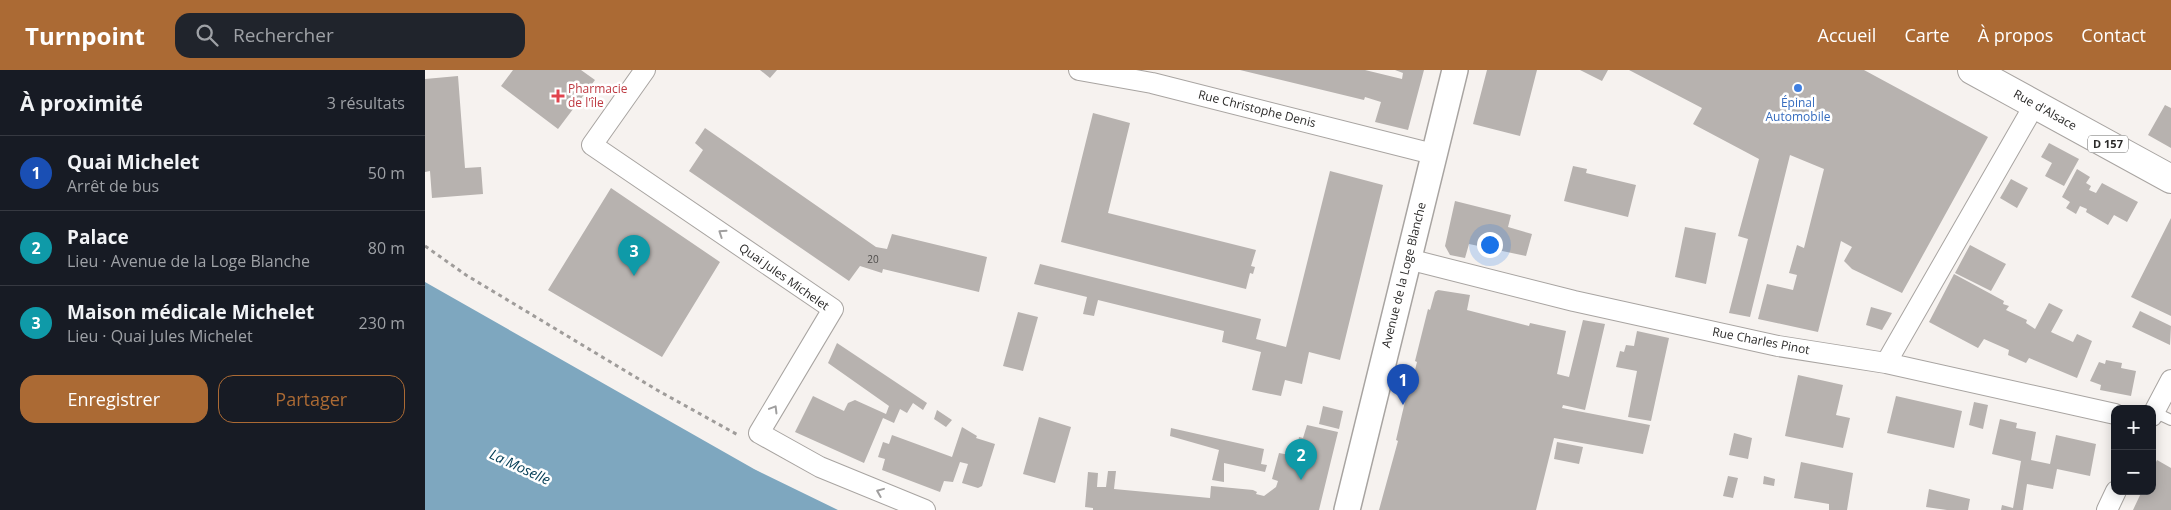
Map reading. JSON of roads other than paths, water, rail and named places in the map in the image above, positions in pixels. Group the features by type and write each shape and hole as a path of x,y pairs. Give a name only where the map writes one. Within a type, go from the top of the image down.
{"main road":[{"name":"Rue d'Alsace","path":"1972,70 2171,179"}],"street":[{"name":"Quai Jules Michelet","path":"645,70 593,145 833,309 759,433 820,467 925,510"},
{"name":"Rue Christophe Denis","path":"1079,70 1152,83 1433,154"},
{"name":"Avenue de la Loge Blanche","path":"1347,510 1455,70"},
{"path":"1886,364 2035,104"},
{"name":"Rue Charles Pinot","path":"1408,259 1574,302 1778,346 1886,364 2111,413"},
{"path":"2159,416 2171,380"},
{"path":"2107,510 2114,495"}],"water":[{"name":"La Moselle","path":"425,282 754,469 838,510 425,510"}],"place":[{"name":"Épinal Automobile","path":"1798,88"},
{"name":"Pharmacie de l'île","path":"558,96"},
{"name":"Maison médicale Michelet","path":"634,276"},
{"name":"Quai Michelet","path":"1403,405"},
{"name":"Palace","path":"1301,480"}]}
